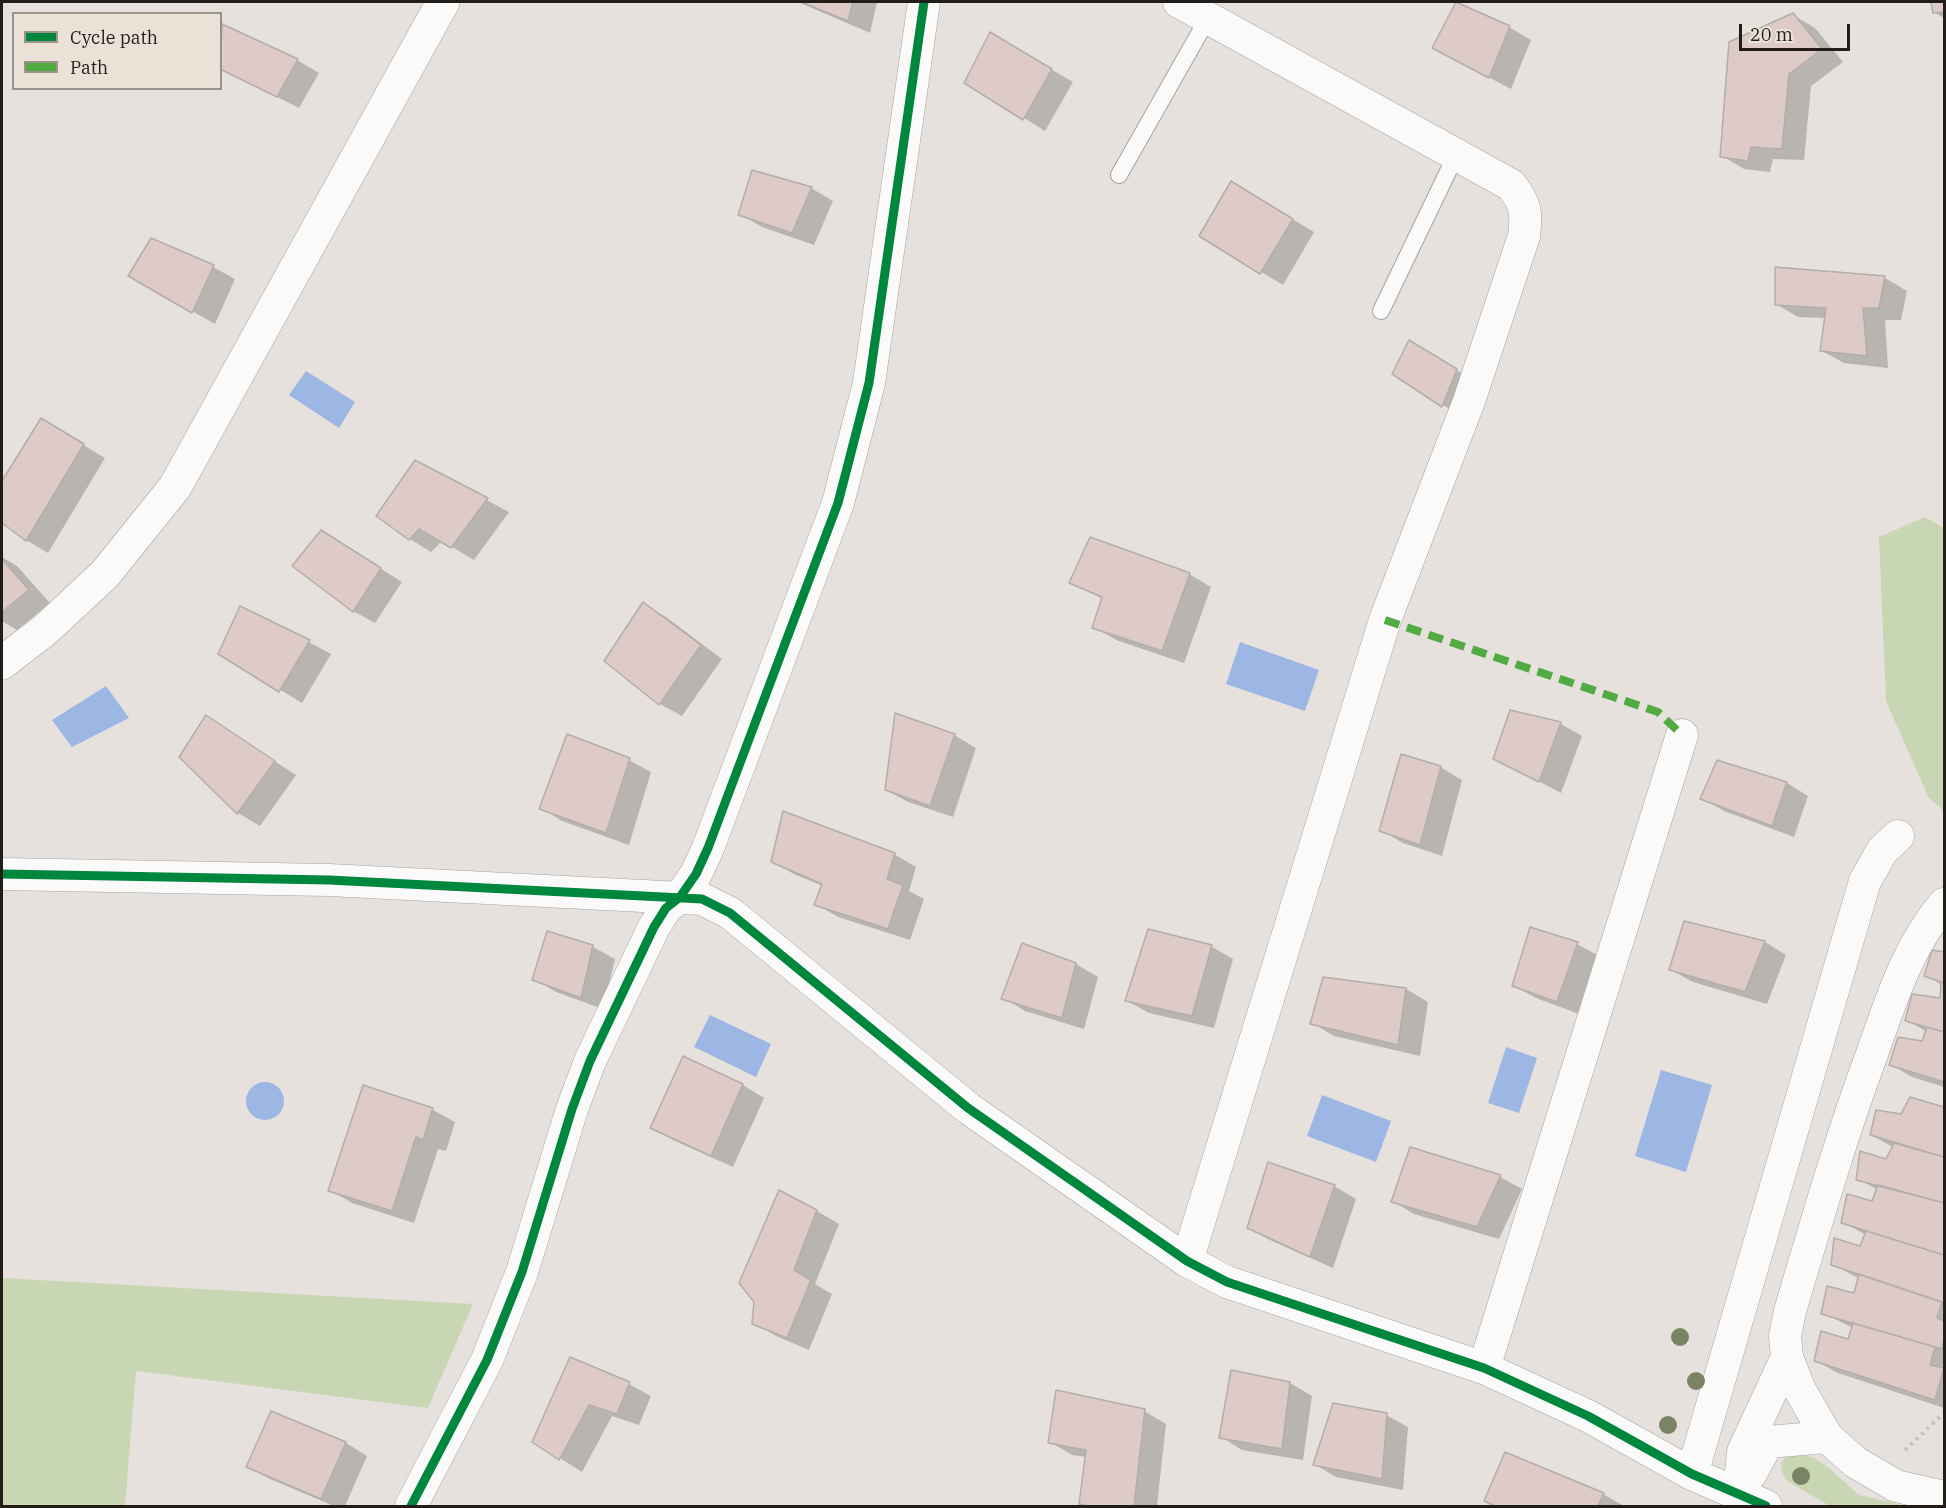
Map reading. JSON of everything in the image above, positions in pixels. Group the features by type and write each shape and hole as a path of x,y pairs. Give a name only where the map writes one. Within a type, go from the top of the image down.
{"street":[{"path":"2,663 46,629 105,574 175,487 443,2"},
{"path":"411,1506 487,1360 522,1272 572,1109 590,1062 654,927 666,908 680,897 696,874 708,848 838,503 869,383 924,2"},
{"path":"1179,2 1511,185 1522,199 1527,216 1524,236 1469,401 1385,620 1186,1261"},
{"path":"1484,1368 1682,735"},
{"path":"1692,1474 1865,881 1882,851 1899,836"},
{"path":"2,874 329,879 702,899 730,913 968,1108 1186,1261 1227,1282 1484,1368 1588,1416 1692,1474 1753,1500"},
{"path":"1944,904 1932,919 1900,976 1843,1132 1790,1311 1785,1336 1787,1357 1800,1390 1827,1437 1854,1462 1896,1486 1944,1497"},
{"path":"1753,1500 1743,1452 1787,1357"},
{"path":"1753,1500 1768,1442 1800,1390"},
{"path":"1768,1442 1827,1437"}],"lane":[{"path":"1119,175 1208,18"},
{"path":"1381,311 1456,155"}],"path":[{"path":"1878,1475 1944,1413"}],"green space":[{"path":"1925,517 1944,528 1944,811 1929,798 1886,701 1879,537"},
{"path":"2,1278 473,1304 428,1408 136,1371 125,1506 2,1506"},
{"path":"1795,1453 1812,1457 1828,1467 1859,1495 1906,1506 1830,1506 1787,1481 1782,1472 1781,1463 1786,1457"}],"water":[{"path":"306,371 355,402 339,428 289,395"},
{"path":"1240,642 1319,670 1305,711 1226,684"},
{"path":"106,686 129,718 72,747 52,720"},
{"path":"710,1015 771,1044 756,1077 694,1047"},
{"path":"1506,1047 1537,1058 1519,1113 1488,1103"},
{"path":"1661,1070 1712,1085 1686,1172 1635,1156"},
{"path":"265,1082 279,1087 284,1101 279,1115 265,1120 251,1115 246,1101 251,1087"},
{"path":"1322,1095 1391,1121 1376,1162 1307,1136"}],"building":[{"path":"801,2 853,2 848,21"},
{"path":"1456,2 1510,26 1489,78 1432,48"},
{"path":"1931,2 1944,2 1944,12 1933,13"},
{"path":"1793,13 1822,49 1789,74 1782,149 1751,147 1748,161 1720,157 1729,42"},
{"path":"222,24 298,59 277,97 222,70"},
{"path":"990,32 1052,69 1023,120 964,83"},
{"path":"752,170 812,187 792,233 738,215"},
{"path":"1231,181 1293,219 1260,274 1199,236"},
{"path":"151,238 214,265 192,313 128,276"},
{"path":"1775,267 1885,276 1879,308 1863,308 1867,356 1820,351 1826,308 1775,305"},
{"path":"1409,340 1457,369 1442,407 1392,374"},
{"path":"41,418 84,444 26,541 2,523 2,481"},
{"path":"415,460 488,498 451,548 419,529 409,540 376,516"},
{"path":"321,530 381,568 353,612 292,566"},
{"path":"1090,537 1190,573 1162,651 1092,628 1102,597 1069,583"},
{"path":"2,559 29,590 2,612"},
{"path":"643,602 701,645 659,705 604,661"},
{"path":"240,606 310,640 279,692 218,654"},
{"path":"1510,710 1561,722 1539,782 1493,759"},
{"path":"895,713 955,734 930,806 885,790"},
{"path":"206,715 275,761 237,814 179,757"},
{"path":"567,734 630,758 606,833 539,809"},
{"path":"1401,754 1441,766 1420,845 1379,831"},
{"path":"1717,760 1787,782 1772,826 1700,799"},
{"path":"783,811 895,853 887,879 903,885 888,929 814,905 822,884 771,862"},
{"path":"1684,921 1765,941 1745,992 1669,970"},
{"path":"1530,927 1578,942 1557,1002 1512,986"},
{"path":"1148,929 1212,945 1192,1016 1125,1001"},
{"path":"547,931 593,945 581,998 532,980"},
{"path":"1022,943 1076,963 1062,1018 1001,999"},
{"path":"1932,950 1944,952 1944,983 1924,976"},
{"path":"1323,977 1406,988 1398,1045 1310,1024"},
{"path":"1941,982 1944,983 1944,1032 1905,1021 1912,994 1940,998"},
{"path":"1927,1027 1944,1032 1944,1082 1889,1065 1898,1037 1922,1041"},
{"path":"683,1056 743,1084 711,1156 650,1128"},
{"path":"363,1085 433,1108 423,1140 416,1137 392,1211 328,1191"},
{"path":"1910,1097 1944,1107 1944,1157 1870,1135 1876,1110 1901,1114"},
{"path":"1894,1143 1944,1157 1944,1203 1856,1180 1860,1151 1886,1159"},
{"path":"1410,1147 1501,1175 1477,1227 1391,1202"},
{"path":"1268,1162 1335,1185 1310,1257 1247,1228"},
{"path":"1878,1185 1944,1203 1944,1255 1841,1223 1847,1194 1872,1201"},
{"path":"779,1190 817,1210 794,1270 811,1280 787,1338 752,1324 754,1302 739,1283"},
{"path":"1866,1231 1944,1255 1944,1303 1831,1265 1834,1238 1860,1246"},
{"path":"1859,1274 1942,1302 1937,1318 1944,1321 1942,1349 1821,1314 1827,1286 1854,1293"},
{"path":"1853,1323 1935,1347 1930,1365 1944,1368 1935,1400 1814,1361 1821,1331 1848,1339"},
{"path":"570,1357 630,1382 617,1414 589,1405 559,1460 532,1442"},
{"path":"1231,1370 1290,1382 1282,1449 1219,1438"},
{"path":"1056,1390 1145,1409 1134,1506 1079,1504 1086,1450 1048,1443"},
{"path":"1333,1403 1387,1413 1382,1479 1313,1465"},
{"path":"271,1411 346,1442 321,1499 246,1467"},
{"path":"1505,1452 1604,1493 1598,1506 1495,1506 1484,1501"}],"marked path":[{"path":"1385,620 1658,712 1682,735"}],"cycle path":[{"path":"411,1506 487,1360 522,1272 572,1109 590,1061 654,927 666,908 680,897 696,874 708,848 838,503 869,383 924,2"},
{"path":"2,874 329,880 702,899 730,913 968,1108 1187,1261 1227,1282 1484,1368 1588,1416 1692,1474 1766,1506"}]}
